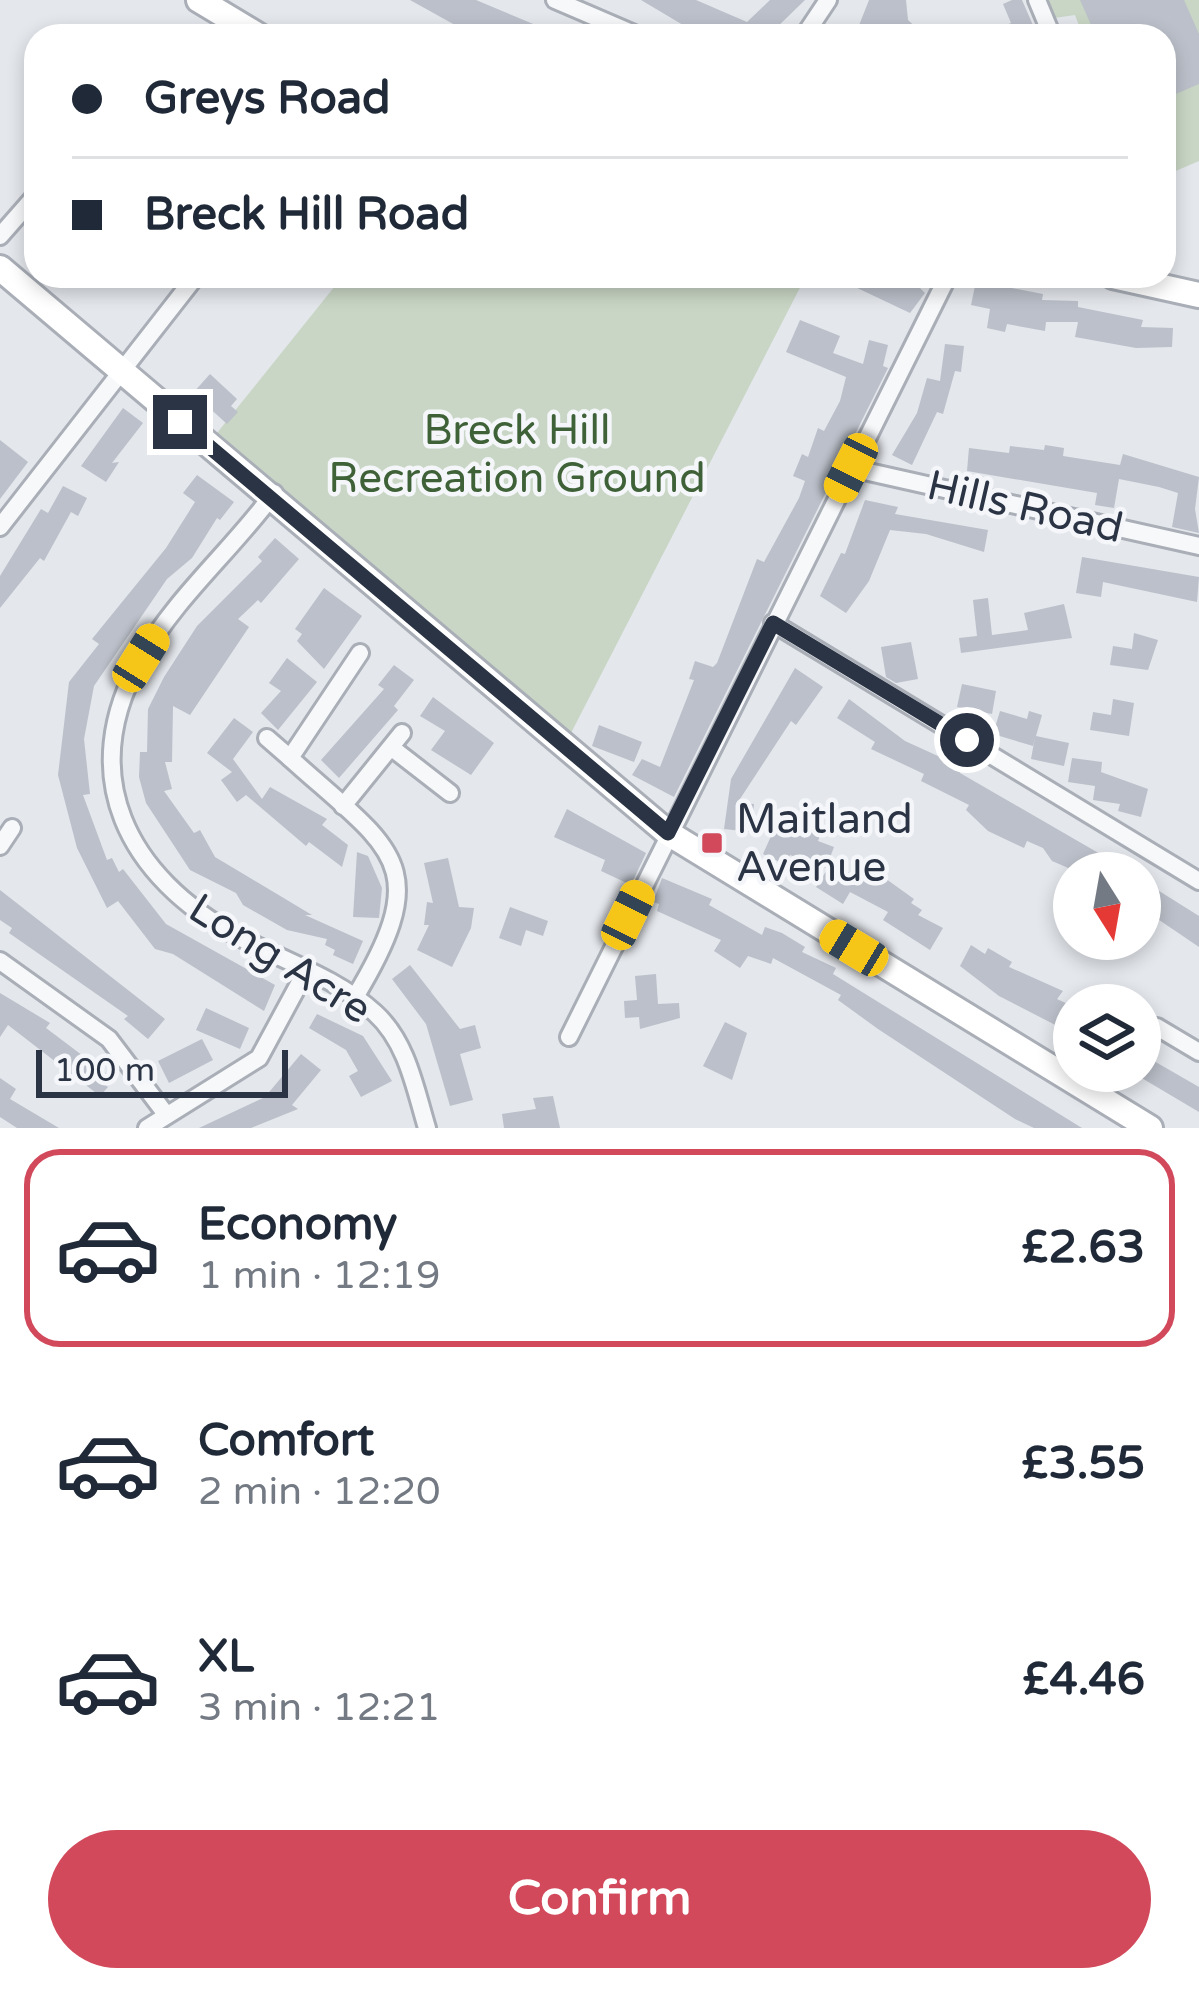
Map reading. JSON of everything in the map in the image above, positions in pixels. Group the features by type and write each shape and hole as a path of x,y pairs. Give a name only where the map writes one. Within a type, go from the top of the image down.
{"street":[{"path":"199,0 239,24"},
{"path":"555,0 611,24"},
{"path":"0,236 24,209"},
{"path":"0,268 668,833 1150,1128"},
{"path":"0,527 186,288"},
{"path":"569,1037 942,288"},
{"path":"1165,288 1199,296"},
{"name":"Hills Road","path":"851,468 1199,546"},
{"name":"Long Acre","path":"271,496 182,600 141,658 123,694 110,764 117,809 131,841 173,892 235,935 355,997 378,1015 401,1048 427,1128"},
{"path":"773,623 1199,880"},
{"path":"269,769 279,749 360,653"},
{"path":"343,806 397,741 450,794"},
{"path":"279,749 376,835 399,886 388,940 355,997"},
{"path":"0,846 12,828"},
{"path":"0,961 109,1039 165,1113"},
{"path":"147,1128 259,1058 306,971"},
{"path":"1161,1029 1199,1052"}],"green space":[{"path":"1046,0 1199,0 1199,161 1176,171 1176,24 1078,24 1075,15 1054,18"},
{"name":"Breck Hill Recreation Ground","path":"333,288 800,288 570,735 217,433"}],"building":[{"path":"410,0 476,0 533,24 453,24"},
{"path":"641,0 696,0 747,22 770,0 805,0 780,24 681,24"},
{"path":"869,0 906,0 912,24 860,24"},
{"path":"1022,0 1032,24 1009,24 1003,4"},
{"path":"1080,0 1184,0 1199,34 1199,84 1176,94 1176,24 1091,24"},
{"path":"857,288 920,288 925,293 910,313"},
{"path":"975,288 1012,288 1043,294 1042,300 1078,301 1078,307 1143,320 1141,327 1173,328 1172,347 1136,348 1075,337 1078,322 1046,322 1045,331 1007,324 1005,332 987,328 990,309 971,305"},
{"path":"800,320 840,336 833,353 863,364 869,340 888,345 883,366 888,368 674,797 632,775 642,759 660,767 694,680 689,679 695,661 713,667 717,663 757,559 764,562 799,498 805,481 793,476 802,454 808,457 818,428 824,431 840,401 846,377 786,352"},
{"path":"945,344 964,346 961,372 955,371 943,414 937,412 912,465 892,455 917,413 927,378 940,381"},
{"path":"210,374 237,399 231,406 238,412 227,424 193,393"},
{"path":"123,408 143,423 112,463 119,462 106,482 81,466"},
{"path":"0,440 28,462 0,499"},
{"path":"1045,445 1064,448 1063,456 1120,465 1123,454 1199,477 1195,509 1199,533 1172,527 1178,493 1159,487 1119,479 1114,508 1095,505 1097,493 967,471 969,448 1009,453 1010,446 1044,450"},
{"path":"197,475 234,502 217,518 192,558 167,579 94,686 84,739 90,794 83,795 107,860 112,858 119,872 123,869 166,924 275,985 264,1011 173,954 155,949 118,901 107,908 77,848 58,775 69,682 99,644 92,639 166,548 195,502 183,493"},
{"path":"63,486 87,498 78,516 71,512 44,561 40,558 0,608 0,576 41,509 48,513"},
{"path":"865,500 898,507 895,514 988,530 984,552 926,534 890,530 869,581 846,613 820,596 841,553 845,554"},
{"path":"275,538 299,559 261,603 258,600 238,619 249,627 190,715 173,706 172,762 165,762 172,789 164,791 194,833 200,830 215,857 312,915 305,915 363,941 353,964 333,955 335,950 325,945 327,939 287,930 243,905 236,893 190,870 146,803 139,777 140,752 147,752 148,709 164,677 197,626 262,561 258,557"},
{"path":"1082,557 1199,577 1197,602 1103,582 1101,597 1076,593"},
{"path":"324,588 362,616 324,669 297,641 302,634 295,629"},
{"path":"988,598 992,635 1028,630 1024,613 1064,604 1072,638 961,653 959,638 977,636 973,600"},
{"path":"1134,633 1158,640 1148,670 1110,665 1113,646 1132,649"},
{"path":"911,642 918,679 896,683 886,677 881,647"},
{"path":"287,658 317,682 278,730 261,713 281,691 269,683"},
{"path":"394,665 414,680 394,706 398,710 339,778 321,760 384,689 378,685"},
{"path":"795,668 823,687 796,725 791,721 738,802 754,804 751,832 724,829 731,779"},
{"path":"962,684 996,691 992,714 957,707"},
{"path":"433,697 494,743 471,775 431,750 445,731 420,716"},
{"path":"849,699 905,741 962,767 960,773 1097,852 1053,852 1053,861 1043,848 1027,841 1024,848 988,831 966,810 969,805 921,781 924,774 871,749 875,742 837,718"},
{"path":"1113,699 1134,703 1129,736 1090,730 1093,712 1111,715"},
{"path":"1000,711 1027,719 1029,711 1042,715 1036,736 1069,743 1064,766 1031,759 1035,737 1033,746 993,734"},
{"path":"234,718 253,732 233,759 262,799 270,787 327,819 322,825 348,845 342,867 309,842 306,846 246,795 237,802 221,780 232,772 207,753"},
{"path":"599,725 642,742 634,762 592,746"},
{"path":"1072,758 1102,762 1101,772 1148,789 1141,817 1118,811 1120,804 1093,800 1095,786 1068,782"},
{"path":"567,809 646,853 631,885 601,871 605,860 554,837"},
{"path":"776,825 805,838 807,830 834,847 826,868 790,855 786,865 763,854"},
{"path":"357,852 368,856 382,888 379,918 353,917"},
{"path":"448,858 459,907 474,908 471,928 452,967 417,950 429,925 424,925 427,902 433,903 424,863"},
{"path":"832,862 868,884 875,871 914,899 911,903 922,910 918,915 943,928 930,950 883,920 888,912 850,892 843,904 816,887"},
{"path":"662,878 712,899 709,905 762,935 765,927 782,933 805,947 802,952 836,968 833,974 1082,1128 1034,1128 1015,1119 878,1029 838,1000 841,995 773,958 771,964 748,956 740,968 714,951 721,940 657,911 659,904 653,902"},
{"path":"0,890 165,1019 148,1039 124,1019 128,1016 9,933 12,928 0,920"},
{"path":"1161,892 1199,916 1199,947 1161,921"},
{"path":"510,907 548,921 543,936 526,930 521,946 499,938"},
{"path":"971,945 985,954 988,948 1012,962 1009,967 1053,987 1053,1024 999,996 960,966"},
{"path":"410,965 460,1029 475,1025 481,1048 460,1054 473,1100 450,1106 426,1024 392,979"},
{"path":"656,974 658,1004 679,1003 680,1018 640,1029 639,1017 625,1018 624,1001 637,1000 635,976"},
{"path":"0,993 50,1023 46,1028 107,1074 101,1081 108,1087 100,1096 8,1025 0,1037"},
{"path":"206,1008 249,1028 240,1049 196,1030"},
{"path":"317,1014 363,1036 392,1081 361,1097 349,1076 358,1071 346,1050 309,1028"},
{"path":"725,1022 747,1033 732,1080 703,1066"},
{"path":"202,1039 213,1060 169,1083 158,1061"},
{"path":"301,1054 321,1070 292,1105 298,1109 251,1128 199,1128 265,1097"},
{"path":"1161,1065 1199,1087 1199,1112 1161,1089"},
{"path":"0,1078 16,1089 10,1099 59,1128 17,1128 0,1117"},
{"path":"553,1096 560,1128 504,1128 502,1114 536,1109 533,1098"}],"place":[{"name":"Maitland Avenue","path":"712,843"}],"route":[{"path":"180,422 668,833 773,623 967,740"}]}
